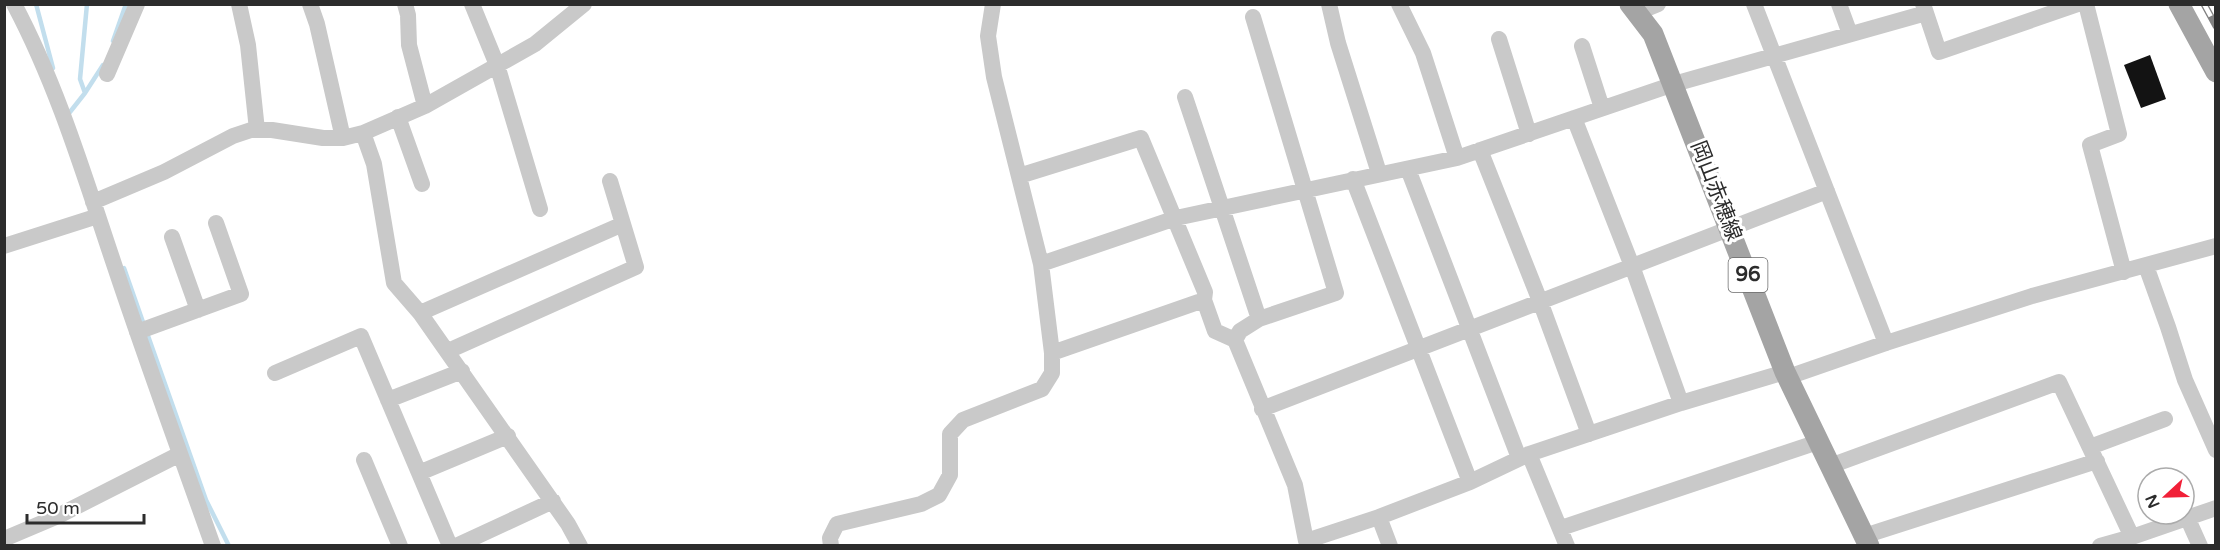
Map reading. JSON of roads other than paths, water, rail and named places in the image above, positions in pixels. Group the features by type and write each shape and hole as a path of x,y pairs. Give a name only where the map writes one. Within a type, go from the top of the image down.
{"main road":[{"path":"2179,4 2216,72"},
{"name":"岡山赤穂線","path":"1633,9 1653,34 1787,374 1867,541"}],"street":[{"path":"107,74 137,4"},
{"path":"239,4 248,45 257,130"},
{"path":"310,4 317,24 343,138"},
{"path":"405,4 408,15 409,45 425,106"},
{"path":"472,4 497,65 540,209"},
{"path":"4,246 98,204 233,136 257,130 272,130 323,138 343,138 363,133 425,106 534,44 565,11 584,4"},
{"path":"831,546 830,538 837,524 921,504 939,495 950,475 950,434 963,420 1042,389 1052,373 1052,353 1041,264 994,77 988,36 993,4"},
{"path":"1329,4 1338,43 1379,174"},
{"path":"1400,4 1423,53 1457,158"},
{"path":"1633,9 1658,4"},
{"path":"1754,4 1886,342"},
{"path":"1839,4 1850,34"},
{"path":"1041,264 1176,218 1457,158 1674,84 1850,34 1927,7 1940,52 2078,4"},
{"path":"2086,4 2119,134 2090,145 2124,272"},
{"path":"15,5 35,45 98,204 142,330 180,454 213,546"},
{"path":"1235,340 1240,331 1259,319 1336,293 1253,17"},
{"path":"1499,39 1529,134"},
{"path":"1582,46 1602,108"},
{"path":"1185,97 1259,319"},
{"path":"398,117 422,184"},
{"path":"1574,118 1632,266 1681,403"},
{"path":"363,133 375,164 394,283 448,351 553,501 580,546"},
{"path":"1019,176 1141,138 1205,292 1204,300 1215,331 1235,340 1295,485 1306,541 1379,517 1470,482 1524,456 1681,403 1787,374 2032,296 2216,246"},
{"path":"1480,150 1540,301 1589,434"},
{"path":"1408,169 1470,328 1524,456 1561,528 1567,546"},
{"path":"1353,179 1470,482"},
{"path":"448,351 636,267 610,181"},
{"path":"1262,409 1827,191"},
{"path":"142,330 241,294 216,223"},
{"path":"420,313 623,224"},
{"path":"172,237 198,310"},
{"path":"2146,266 2169,327 2185,380 2212,431 2216,450"},
{"path":"1052,353 1204,300"},
{"path":"275,373 361,336 450,546"},
{"path":"388,400 462,371"},
{"path":"1830,466 2059,382 2132,537"},
{"path":"1867,541 2093,454 2165,419"},
{"path":"419,473 508,436"},
{"path":"1561,528 1818,442"},
{"path":"4,539 56,517 180,454"},
{"path":"364,460 400,546"},
{"path":"456,546 553,501"},
{"path":"2196,514 2216,508"},
{"path":"1379,517 1390,546"},
{"path":"2100,546 2162,526"},
{"path":"2191,526 2200,546"}],"waterway":[{"path":"36,4 53,68"},
{"path":"70,112 85,93 80,79 87,4"},
{"path":"113,41 126,4"},
{"path":"85,93 103,65"},
{"path":"124,268 144,325"},
{"path":"147,333 206,500 229,546"}],"railway":[{"path":"2204,4 2216,26"}]}
